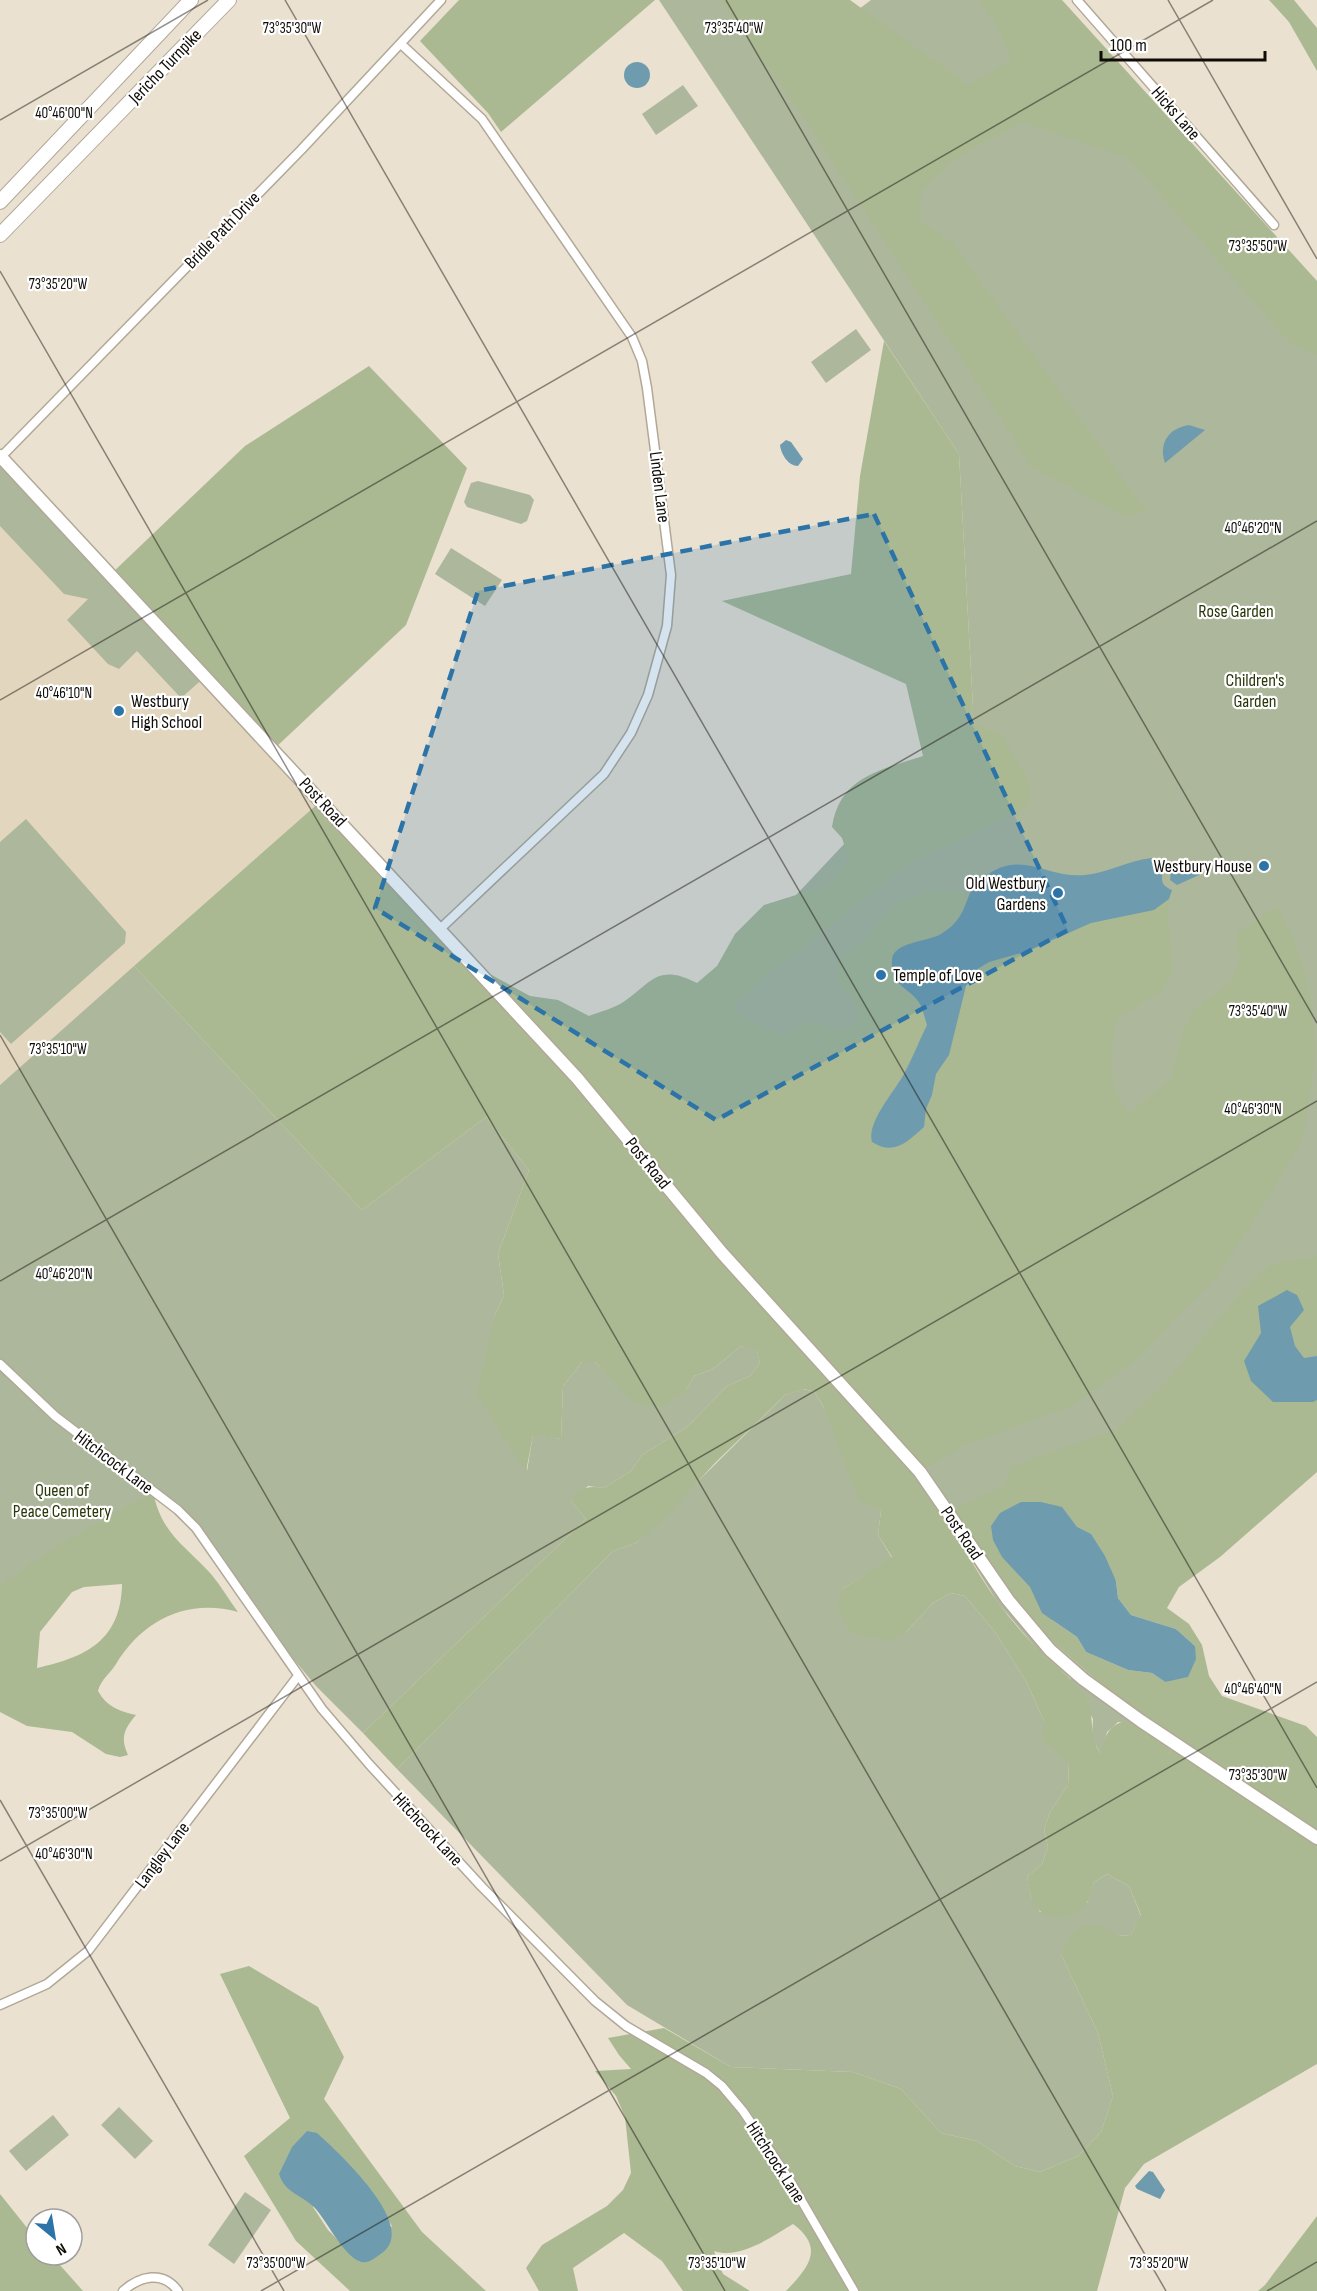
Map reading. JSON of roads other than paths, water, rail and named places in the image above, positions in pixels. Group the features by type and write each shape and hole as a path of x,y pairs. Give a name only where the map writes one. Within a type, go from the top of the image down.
{"main road":[{"name":"Jericho Turnpike","path":"0,202 191,0"},
{"name":"Jericho Turnpike","path":"0,235 229,0"},
{"name":"Post Road","path":"0,456 577,1078 715,1244 920,1472 1008,1600 1050,1650 1083,1679 1141,1721 1317,1838"}],"street":[{"name":"Bridle Path Drive","path":"0,456 401,44 441,0"},
{"name":"Hicks Lane","path":"1077,0 1274,225"},
{"name":"Linden Lane","path":"401,44 482,119 632,337 642,361 647,388 671,575 667,626 648,695 617,757 589,791 440,929"},
{"name":"Hitchcock Lane","path":"0,1364 55,1416 178,1510 196,1528 298,1676 369,1764 571,1978 623,2024 706,2073 722,2086 743,2111 789,2179 854,2291"},
{"name":"Langley Lane","path":"0,2005 47,1984 88,1951 298,1676"},
{"path":"123,2291 150,2276 160,2276 170,2281 178,2291"}],"water":[{"path":"637,62 646,66 650,75 646,84 637,88 628,84 624,75 628,66"},
{"path":"1189,425 1205,430 1165,463 1163,449 1167,438 1176,429"},
{"path":"786,440 791,442 803,459 798,466 788,462 782,452 780,445"},
{"path":"1152,858 1163,872 1163,883 1172,890 1169,899 1154,910 1091,923 1028,951 989,962 976,970 966,986 949,1055 936,1074 932,1095 926,1109 924,1127 906,1142 894,1147 887,1148 872,1142 871,1134 877,1116 905,1072 927,1025 920,1004 894,976 892,960 898,949 935,937 951,927 962,913 974,886 995,870 1008,865 1033,866 1057,873 1085,875"},
{"path":"1194,861 1199,867 1199,875 1177,885 1170,880 1171,871"},
{"path":"1287,1290 1297,1295 1304,1310 1290,1327 1295,1346 1304,1358 1317,1356 1317,1400 1313,1402 1273,1402 1251,1381 1244,1361 1261,1333 1258,1306"},
{"path":"1021,1502 1041,1502 1062,1507 1077,1527 1091,1534 1105,1556 1116,1581 1118,1598 1131,1615 1176,1629 1195,1646 1196,1659 1188,1677 1165,1682 1152,1673 1128,1670 1086,1652 1077,1637 1042,1613 1030,1587 1002,1557 993,1540 991,1526 1000,1513"},
{"path":"307,2131 317,2133 357,2172 384,2209 391,2226 391,2241 382,2253 370,2261 361,2262 348,2253 314,2207 289,2189 279,2174 292,2147"},
{"path":"1149,2171 1153,2172 1165,2190 1160,2199 1135,2186"}],"place":[{"name":"Westbury High School","path":"119,711"},
{"name":"Westbury House","path":"1264,866"},
{"name":"Old Westbury Gardens","path":"1058,893"},
{"name":"Temple of Love","path":"881,975"}],"park label":[{"name":"Rose Garden","path":"1236,611"},
{"name":"Children's Garden","path":"1255,690"},
{"name":"Queen of Peace Cemetery","path":"62,1500"}]}
